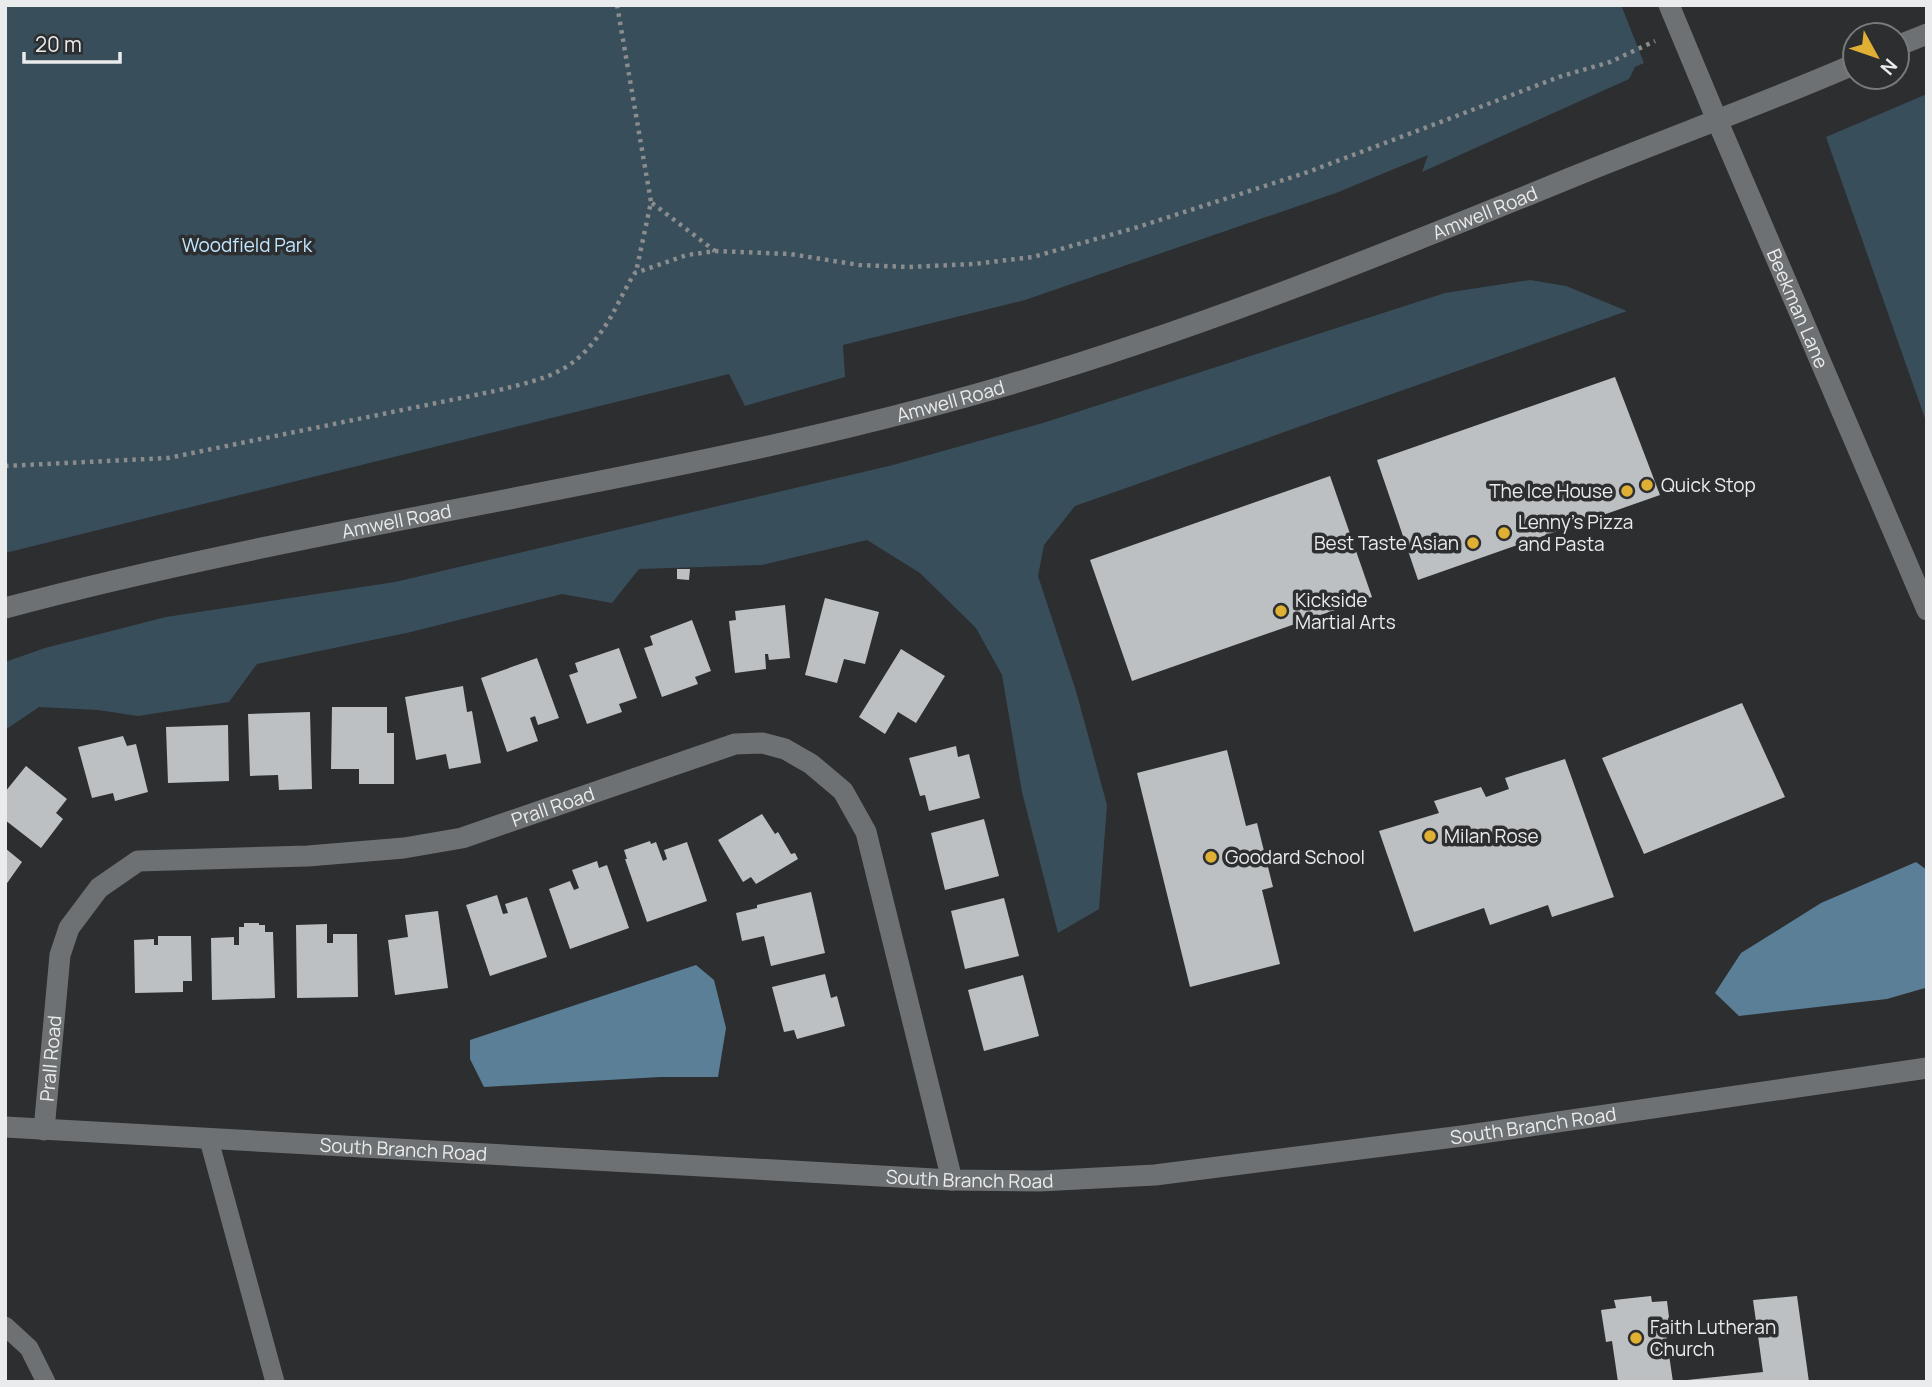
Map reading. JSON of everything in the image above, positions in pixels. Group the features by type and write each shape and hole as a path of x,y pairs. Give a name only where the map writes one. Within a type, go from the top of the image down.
{"street":[{"name":"Beekman Lane","path":"1669,5 1927,610"},
{"name":"Amwell Road","path":"5,608 219,556 776,445 999,387 1157,338 1436,233 1841,70"},
{"name":"Prall Road","path":"44,1129 60,956 69,928 99,888 138,861 308,856 404,848 462,838 735,744 762,743 785,749 811,764 843,791 866,832 952,1180"},
{"name":"South Branch Road","path":"5,1127 952,1180 1040,1181 1155,1175 1462,1136 1927,1068"}],"lane":[{"path":"209,1140 275,1382"},
{"path":"5,1326 29,1348 46,1382"}],"path":[{"path":"5,466 168,458 495,391 559,373 575,363 609,320 635,273 651,202 617,5"},
{"path":"635,273 687,255 715,251 790,254 859,265 908,268 1033,257 1138,227 1308,172 1562,76 1610,62 1679,29"},
{"path":"651,202 715,251"}],"green space":[{"name":"Woodfield Park","path":"5,5 1621,5 1644,63 1635,67 1629,79 1422,172 1428,155 1336,193 1025,300 843,345 845,377 745,406 729,374 5,553"},
{"path":"1927,94 1927,424 1826,137"},
{"path":"1530,280 1566,286 1627,311 1075,506 1044,545 1038,576 1076,691 1107,805 1099,909 1058,933 1022,792 1002,675 976,628 920,573 867,540 762,565 639,569 612,603 562,594 411,632 257,664 229,702 138,716 98,710 39,707 5,730 5,662 45,648 166,617 395,582 893,465 1043,423 1445,293"}],"shaded area":[{"path":"1916,862 1927,870 1925,988 1887,999 1739,1016 1715,993 1741,953 1821,903"},
{"path":"696,965 714,980 726,1028 718,1077 660,1077 484,1087 470,1059 470,1040"}],"building":[{"path":"1615,377 1660,495 1418,580 1377,460"},
{"path":"1330,476 1372,597 1132,681 1090,560"},
{"path":"677,569 690,569 689,580 677,579"},
{"path":"825,598 879,612 865,664 844,659 837,683 805,675"},
{"path":"785,605 790,658 769,660 768,654 765,654 766,669 735,673 729,621 736,620 735,611"},
{"path":"692,620 711,671 695,677 698,684 662,697 644,648 653,645 650,636"},
{"path":"619,648 637,698 619,704 622,712 587,724 569,675 578,672 575,663"},
{"path":"901,649 945,676 916,723 898,712 885,734 859,717"},
{"path":"537,658 559,718 538,725 535,716 530,718 538,741 507,752 481,678"},
{"path":"463,686 467,712 472,711 481,763 449,769 446,754 416,760 405,697"},
{"path":"1742,703 1785,797 1644,854 1602,758"},
{"path":"332,707 387,707 387,733 394,733 394,784 359,784 359,769 331,769"},
{"path":"310,712 312,789 279,790 278,775 250,776 248,714"},
{"path":"228,725 229,781 168,783 166,727"},
{"path":"123,736 127,746 136,744 148,792 115,801 113,793 92,798 78,747"},
{"path":"956,746 958,757 969,754 980,798 929,811 925,795 920,796 909,758"},
{"name":"Goodard School","path":"1227,750 1246,826 1257,823 1273,887 1262,890 1280,964 1190,987 1137,773"},
{"path":"1565,759 1614,897 1552,917 1548,905 1490,925 1484,908 1414,932 1379,831 1439,813 1434,801 1481,787 1486,797 1509,789 1505,778"},
{"path":"26,766 67,799 56,813 63,819 41,848 5,820 5,792"},
{"path":"762,814 775,834 778,832 791,854 795,853 798,859 756,884 751,877 743,882 718,840"},
{"path":"984,819 999,876 945,890 931,833"},
{"path":"650,841 651,844 656,842 663,861 667,859 664,850 687,842 707,901 647,922 624,850"},
{"path":"5,848 22,862 5,886"},
{"path":"597,861 599,868 607,865 629,928 570,949 549,889 570,881 574,890 579,888 572,870"},
{"path":"811,892 825,953 771,966 764,936 742,941 736,913"},
{"path":"497,895 503,914 508,913 505,904 527,897 547,957 490,976 466,905"},
{"path":"1004,898 1019,956 965,969 951,911"},
{"path":"438,911 448,988 395,995 388,940 408,937 405,915"},
{"path":"244,923 259,923 265,925 265,932 273,932 275,998 212,1000 211,938 234,937 234,945 239,945 239,927 244,927"},
{"path":"327,924 327,943 333,943 333,934 357,934 358,997 297,998 296,925"},
{"path":"158,936 191,936 192,981 183,981 183,992 135,993 134,940 154,939 154,945 158,945"},
{"path":"825,974 831,998 837,996 845,1026 797,1039 794,1030 784,1032 772,987"},
{"path":"1023,975 1039,1036 984,1051 968,990"},
{"path":"1651,1296 1652,1302 1667,1301 1671,1333 1666,1334 1673,1382 1618,1382 1612,1341 1606,1342 1601,1310 1616,1308 1614,1300"},
{"path":"1797,1296 1809,1382 1687,1382 1763,1372 1753,1300"}],"place":[{"name":"Quick Stop","path":"1647,485"},
{"name":"The Ice House","path":"1627,491"},
{"name":"Lenny's Pizza and Pasta","path":"1504,533"},
{"name":"Best Taste Asian","path":"1473,543"},
{"name":"Kickside Martial Arts","path":"1281,611"},
{"name":"Milan Rose","path":"1430,836"},
{"name":"Goodard School","path":"1211,857"},
{"name":"Faith Lutheran Church","path":"1636,1338"}]}
